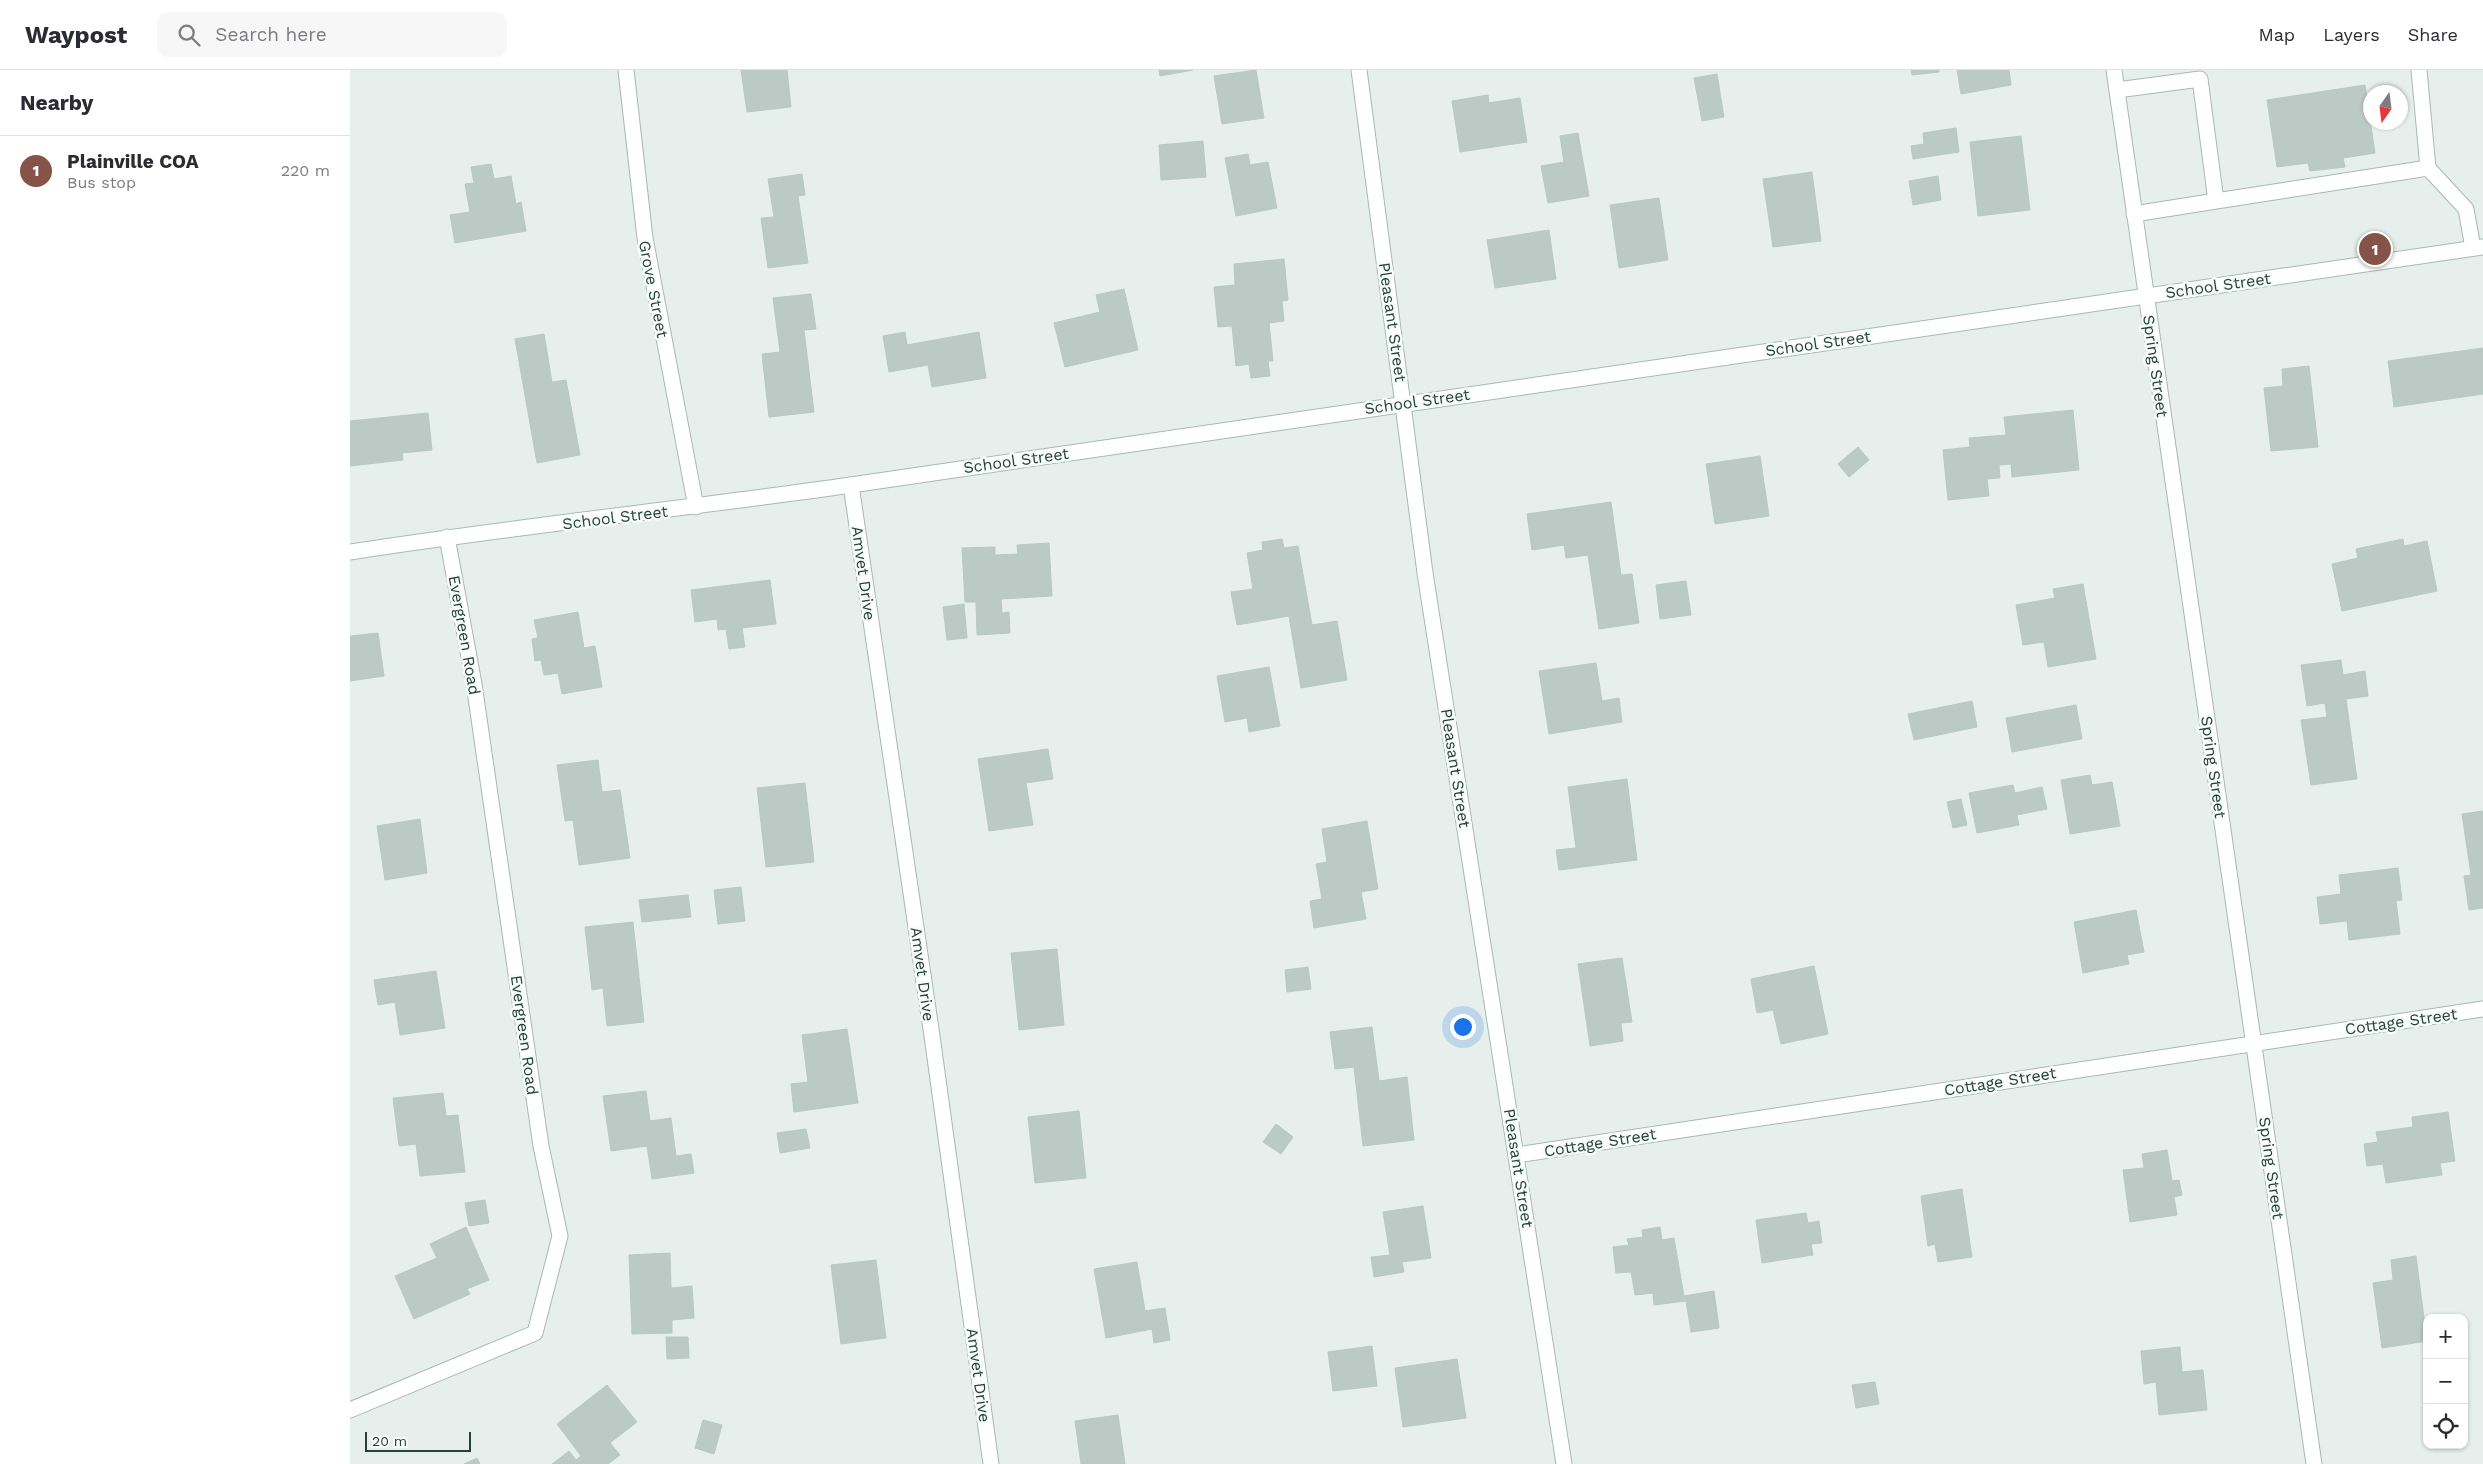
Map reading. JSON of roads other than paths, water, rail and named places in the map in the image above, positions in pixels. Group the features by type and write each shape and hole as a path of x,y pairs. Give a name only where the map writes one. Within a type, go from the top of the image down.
{"street":[{"name":"Grove Street","path":"626,70 644,238 696,507"},
{"name":"Pleasant Street","path":"1359,70 1425,573 1564,1464"},
{"name":"Spring Street","path":"2114,70 2145,295 2255,1042 2314,1464"},
{"path":"2419,70 2428,168 2466,208 2478,247"},
{"path":"2117,90 2200,79 2216,201"},
{"path":"2134,214 2428,168"},
{"name":"School Street","path":"350,552 447,537 696,507 851,485 2478,247"},
{"name":"Amvet Drive","path":"851,485 931,1026 991,1464"},
{"name":"Evergreen Road","path":"350,1410 535,1333 560,1236 541,1146 474,684 447,537"},
{"name":"Cottage Street","path":"1517,1155 2483,1009"}],"place":[{"name":"Plainville COA","path":"2375,249"}]}
